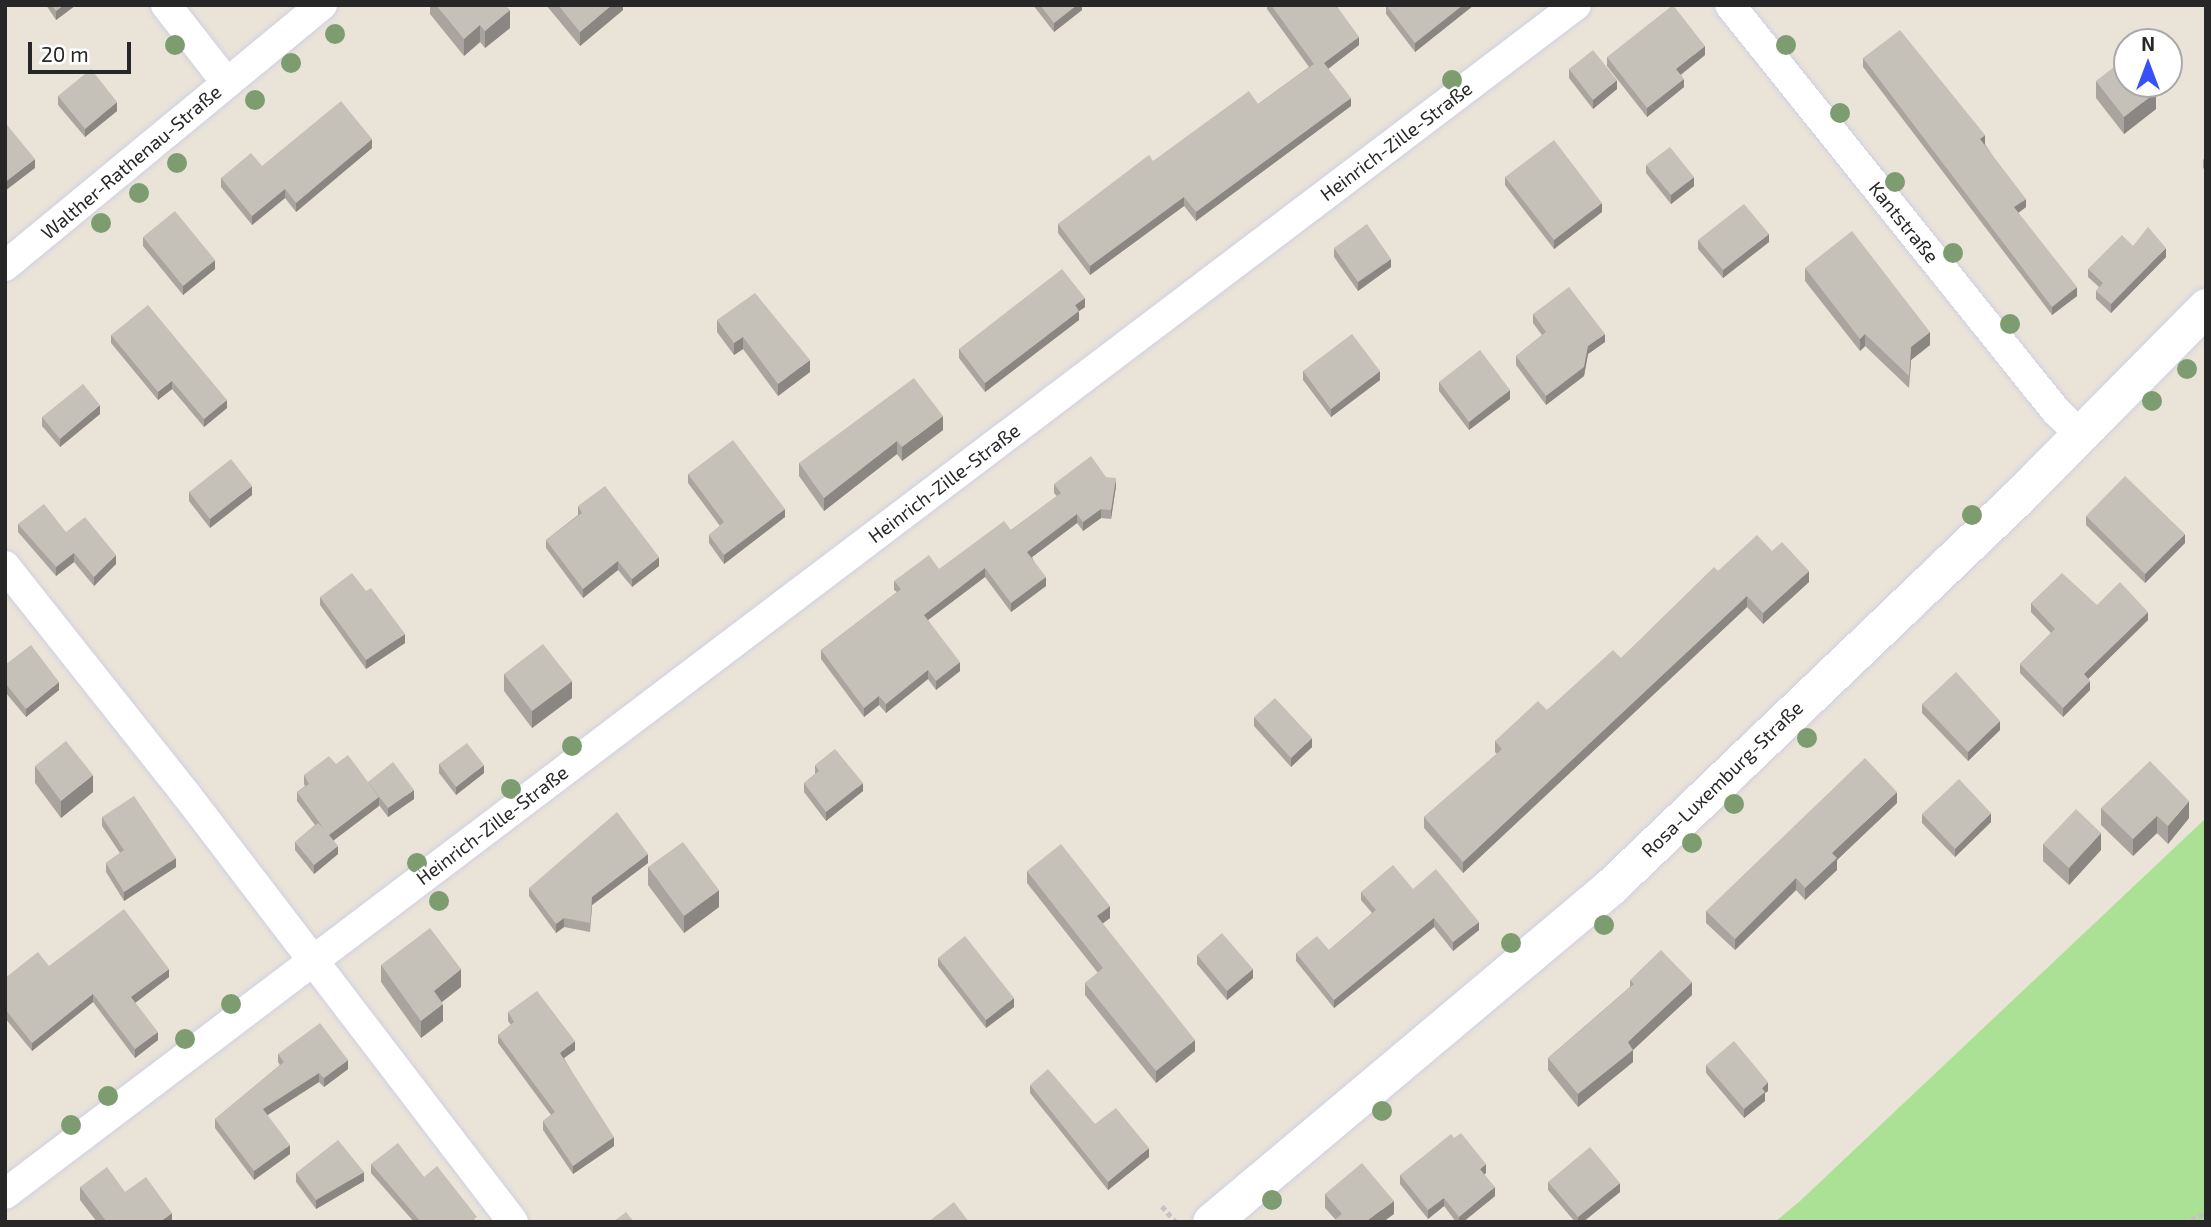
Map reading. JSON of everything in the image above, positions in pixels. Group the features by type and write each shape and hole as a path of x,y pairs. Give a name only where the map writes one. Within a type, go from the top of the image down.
{"street":[{"path":"166,5 227,83"},
{"name":"Walther-Rathenau-Straße","path":"5,266 322,5"},
{"name":"Heinrich-Zille-Straße","path":"5,1194 1576,5"},
{"name":"Kantstraße","path":"1730,5 2056,411 2081,435"},
{"name":"Rosa-Luxemburg-Straße","path":"1211,1222 1610,887 2081,435 2206,307"},
{"path":"5,566 513,1222"}],"path":[{"path":"1162,1206 1175,1222"},
{"path":"2183,1222 2206,1213"}],"green space":[{"path":"2206,818 2206,1222 1775,1222 1800,1201"}],"building":[{"path":"52,5 64,5 56,11"},
{"path":"436,5 505,5 510,10 485,31 480,25 464,39"},
{"path":"558,5 612,5 580,32"},
{"path":"1040,5 1077,5 1054,23"},
{"path":"1271,5 1336,5 1359,37 1324,63 1351,98 1196,212 1184,197 1090,266 1058,224 1149,155 1153,161 1249,91 1258,104 1314,64"},
{"path":"1386,5 1463,5 1415,43"},
{"path":"1673,5 1705,46 1676,69 1684,79 1647,108 1607,57"},
{"path":"1900,30 1985,135 1980,139 2026,199 2014,207 2077,287 2052,307 1863,58"},
{"path":"1593,50 1617,80 1593,100 1569,69"},
{"path":"2113,68 2113,98 2148,98 2124,117 2096,81"},
{"path":"91,69 117,102 85,129 58,96"},
{"path":"341,101 372,139 296,203 285,189 252,216 221,178 251,153 262,166"},
{"path":"7,125 35,159 5,182 5,126"},
{"path":"1554,140 1602,203 1554,240 1505,177"},
{"path":"1670,147 1694,177 1671,195 1646,165"},
{"path":"1744,204 1769,234 1723,270 1698,240"},
{"path":"175,211 215,260 183,286 143,237"},
{"path":"1367,224 1391,259 1358,282 1334,248"},
{"path":"2148,227 2166,248 2111,304 2096,291 2103,283 2088,269 2122,235 2133,246"},
{"path":"1852,231 1930,332 1911,347 1909,376 1865,334 1860,339 1805,268"},
{"path":"1062,269 1085,298 1075,305 1079,311 985,383 959,349"},
{"path":"1569,287 1605,334 1588,346 1584,367 1546,396 1516,356 1546,332 1533,314"},
{"path":"755,293 810,360 778,384 743,337 734,343 717,320"},
{"path":"148,305 227,400 204,419 172,381 158,392 111,335"},
{"path":"1352,334 1380,371 1331,409 1303,371"},
{"path":"1480,350 1510,390 1469,422 1439,382"},
{"path":"914,378 943,416 902,447 897,441 824,498 799,463"},
{"path":"83,384 100,405 60,439 42,417"},
{"path":"733,440 785,509 724,555 709,535 724,522 688,474"},
{"path":"1091,456 1106,477 1116,478 1111,510 1101,509 1083,522 1077,514 1027,552 1046,577 1011,603 985,568 924,615 960,662 936,681 928,670 886,704 879,696 864,708 821,650 901,589 894,581 929,555 939,569 1004,521 1011,530 1061,493 1054,484"},
{"path":"231,459 252,486 210,519 189,492"},
{"path":"2125,476 2185,534 2145,574 2086,516"},
{"path":"605,486 659,557 632,579 618,561 583,589 546,540 582,513 578,506"},
{"path":"44,504 66,532 85,517 116,555 94,577 74,553 56,567 18,524"},
{"path":"1757,535 1772,551 1782,542 1809,571 1763,613 1747,596 1463,862 1424,817 1502,749 1495,741 1538,701 1547,710 1613,650 1621,658 1714,567 1718,571"},
{"path":"352,573 366,591 371,588 405,634 366,660 320,597"},
{"path":"2062,573 2097,605 2120,582 2148,612 2084,674 2090,681 2063,708 2020,664 2055,629 2031,603"},
{"path":"543,644 572,681 532,711 504,674"},
{"path":"31,645 59,682 26,709 5,683 5,665"},
{"path":"1956,672 2000,721 1968,752 1922,704"},
{"path":"1275,698 1312,738 1291,758 1254,717"},
{"path":"66,741 93,775 61,801 35,766"},
{"path":"467,743 484,765 456,787 439,764"},
{"path":"835,749 863,783 826,812 804,783 819,771 815,765"},
{"path":"348,755 379,797 329,835 338,846 314,865 295,842 318,823 324,829 297,792 309,784 304,775 329,756 336,764"},
{"path":"1865,758 1897,792 1832,853 1837,858 1805,888 1796,878 1735,939 1706,911"},
{"path":"2150,761 2189,801 2168,826 2157,816 2133,839 2101,808"},
{"path":"393,762 414,790 388,808 368,782"},
{"path":"1959,779 1991,813 1955,849 1922,814"},
{"path":"134,796 176,858 124,892 106,863 124,850 102,817"},
{"path":"2076,809 2101,833 2069,868 2043,844"},
{"path":"617,812 648,854 592,897 590,923 564,918 556,924 529,888"},
{"path":"683,842 719,890 684,916 648,867"},
{"path":"1061,844 1110,906 1097,916 1195,1040 1156,1071 1085,983 1103,968 1027,871"},
{"path":"1393,865 1413,889 1436,869 1479,922 1453,942 1434,918 1334,1000 1296,953 1317,936 1329,950 1376,910 1361,892"},
{"path":"124,909 169,969 131,997 158,1032 135,1049 93,994 32,1043 5,1009 5,978 38,952 49,966"},
{"path":"430,928 461,969 434,991 443,1004 421,1021 381,965"},
{"path":"1222,933 1253,969 1227,991 1197,955"},
{"path":"965,936 1014,998 986,1020 938,958"},
{"path":"1661,950 1692,982 1628,1042 1633,1050 1578,1094 1548,1058 1634,984 1630,980"},
{"path":"537,991 575,1041 560,1053 614,1137 573,1166 543,1121 555,1112 498,1035 514,1022 508,1012"},
{"path":"320,1023 348,1060 324,1078 319,1073 263,1109 290,1145 254,1171 215,1119 284,1062 278,1054"},
{"path":"1734,1041 1768,1082 1762,1088 1765,1092 1744,1109 1706,1065"},
{"path":"1048,1069 1095,1124 1116,1108 1149,1148 1108,1182 1030,1085"},
{"path":"1461,1133 1486,1164 1480,1169 1495,1187 1459,1217 1444,1198 1428,1210 1400,1175 1451,1134 1454,1138"},
{"path":"338,1140 364,1172 316,1200 296,1173"},
{"path":"398,1143 424,1177 437,1166 477,1217 470,1222 421,1222 371,1164"},
{"path":"1590,1147 1620,1183 1578,1217 1548,1182"},
{"path":"1362,1163 1394,1201 1365,1222 1332,1222 1342,1214 1325,1194"},
{"path":"107,1167 125,1192 146,1177 172,1213 160,1222 107,1222 80,1187"},
{"path":"954,1202 969,1222 928,1222"},
{"path":"626,1212 634,1222 613,1222"}]}
